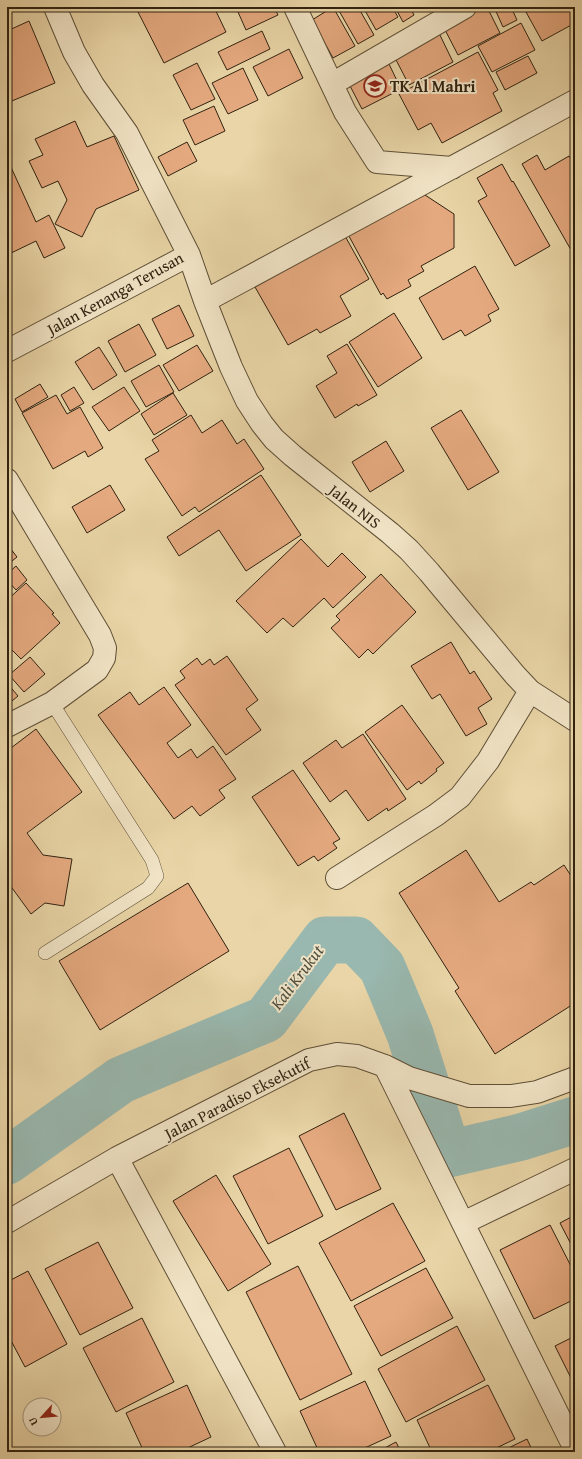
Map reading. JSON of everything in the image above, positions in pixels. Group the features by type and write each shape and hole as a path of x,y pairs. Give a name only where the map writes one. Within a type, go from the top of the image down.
{"street":[{"name":"Jalan Kenanga Terusan","path":"7,351 189,255 127,133 93,85 74,52 54,7"},
{"path":"296,7 345,112 377,162 452,168"},
{"path":"332,84 465,7"},
{"path":"205,301 575,101"},
{"name":"Jalan NIS","path":"189,255 205,301 237,380 247,401 266,429 293,456 390,533 409,550 530,691 575,720"},
{"path":"7,480 100,635 105,648 104,658 97,670 52,703 7,726"},
{"path":"337,878 436,816 460,797 488,761 530,691"},
{"name":"Jalan Paradiso Eksekutif","path":"7,1222 117,1158 309,1060 337,1054 357,1056 385,1066 409,1078 469,1096 511,1096 537,1092 575,1078"},
{"path":"385,1066 575,1449"},
{"path":"117,1158 275,1452"},
{"path":"463,1223 575,1170"}],"lane":[{"path":"45,953 148,888 157,876 152,860 52,703"}],"building":[{"path":"7,7 22,7 7,13"},
{"path":"142,7 214,7 226,32 164,63 137,10"},
{"path":"250,7 274,7 278,15 246,30 238,12"},
{"path":"333,7 355,46 333,58 312,20"},
{"path":"341,7 358,7 374,35 358,44 338,9"},
{"path":"363,7 392,7 398,17 376,30"},
{"path":"395,7 410,7 414,15 403,22"},
{"path":"473,7 487,7 500,33 458,55 442,24"},
{"path":"494,7 511,7 517,20 503,27"},
{"path":"536,7 573,7 575,11 575,23 542,41 526,12"},
{"path":"29,21 55,83 7,103 7,31"},
{"path":"521,23 535,50 492,72 478,46"},
{"path":"262,31 270,49 227,70 218,52"},
{"path":"438,31 453,62 409,85 393,54"},
{"path":"289,49 303,78 268,96 253,67"},
{"path":"478,52 498,90 493,93 502,111 442,143 431,123 418,130 399,94"},
{"path":"528,56 537,73 505,90 496,72"},
{"path":"197,63 215,99 191,110 173,75"},
{"name":"TK Al Mahri","path":"389,64 401,89 362,109 349,84"},
{"path":"243,68 258,100 228,114 212,83"},
{"path":"214,106 225,131 195,145 183,120"},
{"path":"75,121 87,147 114,136 139,190 96,209 82,237 55,224 67,200 58,181 42,188 29,161 43,155 35,139"},
{"path":"187,142 197,161 168,176 158,157"},
{"path":"537,155 545,170 569,156 575,166 575,247 571,250 522,164"},
{"path":"502,164 550,246 515,266 478,201 487,196 477,178"},
{"path":"10,165 36,222 49,215 65,248 44,258 36,241 7,255 7,167"},
{"path":"425,195 454,214 454,248 421,266 424,271 408,280 411,286 387,299 383,293 381,295 344,227"},
{"path":"345,236 369,279 340,296 351,316 320,333 317,329 288,345 255,287"},
{"path":"475,266 499,309 488,315 491,321 465,336 461,330 443,340 419,298"},
{"path":"179,305 194,336 167,349 152,319"},
{"path":"394,313 422,358 378,387 349,342"},
{"path":"139,324 156,355 125,372 108,341"},
{"path":"347,344 377,395 358,406 357,404 335,418 316,386 337,373 327,356"},
{"path":"197,345 213,371 179,391 163,365"},
{"path":"99,347 117,375 93,390 75,362"},
{"path":"159,365 174,392 146,407 131,381"},
{"path":"40,384 48,397 22,412 15,399"},
{"path":"74,387 84,403 70,411 61,395"},
{"path":"124,387 140,411 109,431 92,407"},
{"path":"173,393 187,415 154,435 141,414"},
{"path":"56,395 67,414 80,407 103,448 88,457 85,451 53,469 22,413"},
{"path":"461,410 499,472 468,490 431,428"},
{"path":"191,415 202,433 222,420 237,444 244,439 264,469 199,512 195,507 182,516 145,459 159,451 152,440"},
{"path":"386,441 404,471 370,492 352,462"},
{"path":"261,475 301,535 246,571 219,530 179,556 167,537"},
{"path":"110,485 125,510 87,533 72,507"},
{"path":"301,539 328,567 342,553 366,577 333,608 324,598 293,627 283,618 267,633 236,601"},
{"path":"7,544 17,557 7,565"},
{"path":"16,566 27,580 16,590 7,580 7,574"},
{"path":"381,574 416,612 373,654 368,649 359,658 331,628 340,620 336,616"},
{"path":"26,583 54,613 52,614 60,623 21,659 12,650 7,654 7,600"},
{"path":"451,642 470,674 474,671 492,699 478,708 487,724 466,736 440,694 432,699 411,666"},
{"path":"227,656 258,700 246,709 261,730 226,755 175,685 185,678 180,671 197,658 202,665 210,659 214,665"},
{"path":"30,657 45,674 24,692 9,675"},
{"path":"7,683 18,696 7,705"},
{"path":"164,687 191,725 167,743 178,758 191,749 197,758 213,746 236,779 219,790 225,798 200,816 192,806 174,819 98,715 130,692 139,705"},
{"path":"402,705 444,763 421,784 419,781 407,790 365,732"},
{"path":"36,729 82,792 27,833 43,855 72,859 64,906 45,903 31,914 7,881 7,751"},
{"path":"363,734 406,799 388,811 387,808 368,821 346,790 330,802 303,763 336,740 342,748"},
{"path":"293,770 340,839 333,843 337,848 318,861 314,856 298,866 252,797"},
{"path":"466,850 499,902 531,882 534,885 564,865 575,882 575,1003 495,1054 455,991 459,988 399,893"},
{"path":"188,883 229,951 100,1030 59,961"},
{"path":"344,1113 381,1189 336,1210 299,1136"},
{"path":"289,1148 323,1216 268,1244 233,1176"},
{"path":"216,1175 271,1264 228,1291 173,1201"},
{"path":"393,1203 425,1261 351,1301 319,1243"},
{"path":"575,1215 575,1252 560,1223"},
{"path":"550,1225 575,1274 575,1299 534,1319 500,1250"},
{"path":"98,1242 133,1308 80,1335 45,1269"},
{"path":"298,1266 352,1374 300,1400 246,1292"},
{"path":"426,1268 453,1318 381,1356 354,1306"},
{"path":"28,1271 67,1344 25,1367 7,1333 7,1282"},
{"path":"142,1318 174,1382 116,1412 83,1348"},
{"path":"457,1326 485,1380 406,1422 378,1369"},
{"path":"575,1336 575,1386 555,1346"},
{"path":"365,1381 391,1436 356,1452 319,1452 300,1411"},
{"path":"187,1385 211,1437 179,1452 144,1452 126,1413"},
{"path":"488,1385 515,1439 488,1452 432,1452 417,1420"},
{"path":"527,1439 533,1452 500,1452"},
{"path":"396,1442 401,1452 377,1452"}],"waterway":[{"name":"Kali Krukut","path":"7,1161 121,1080 266,1019 325,940 356,940 382,967 410,1034 448,1154 521,1137 575,1120"}],"place":[{"name":"TK Al Mahri","path":"375,86"}]}
